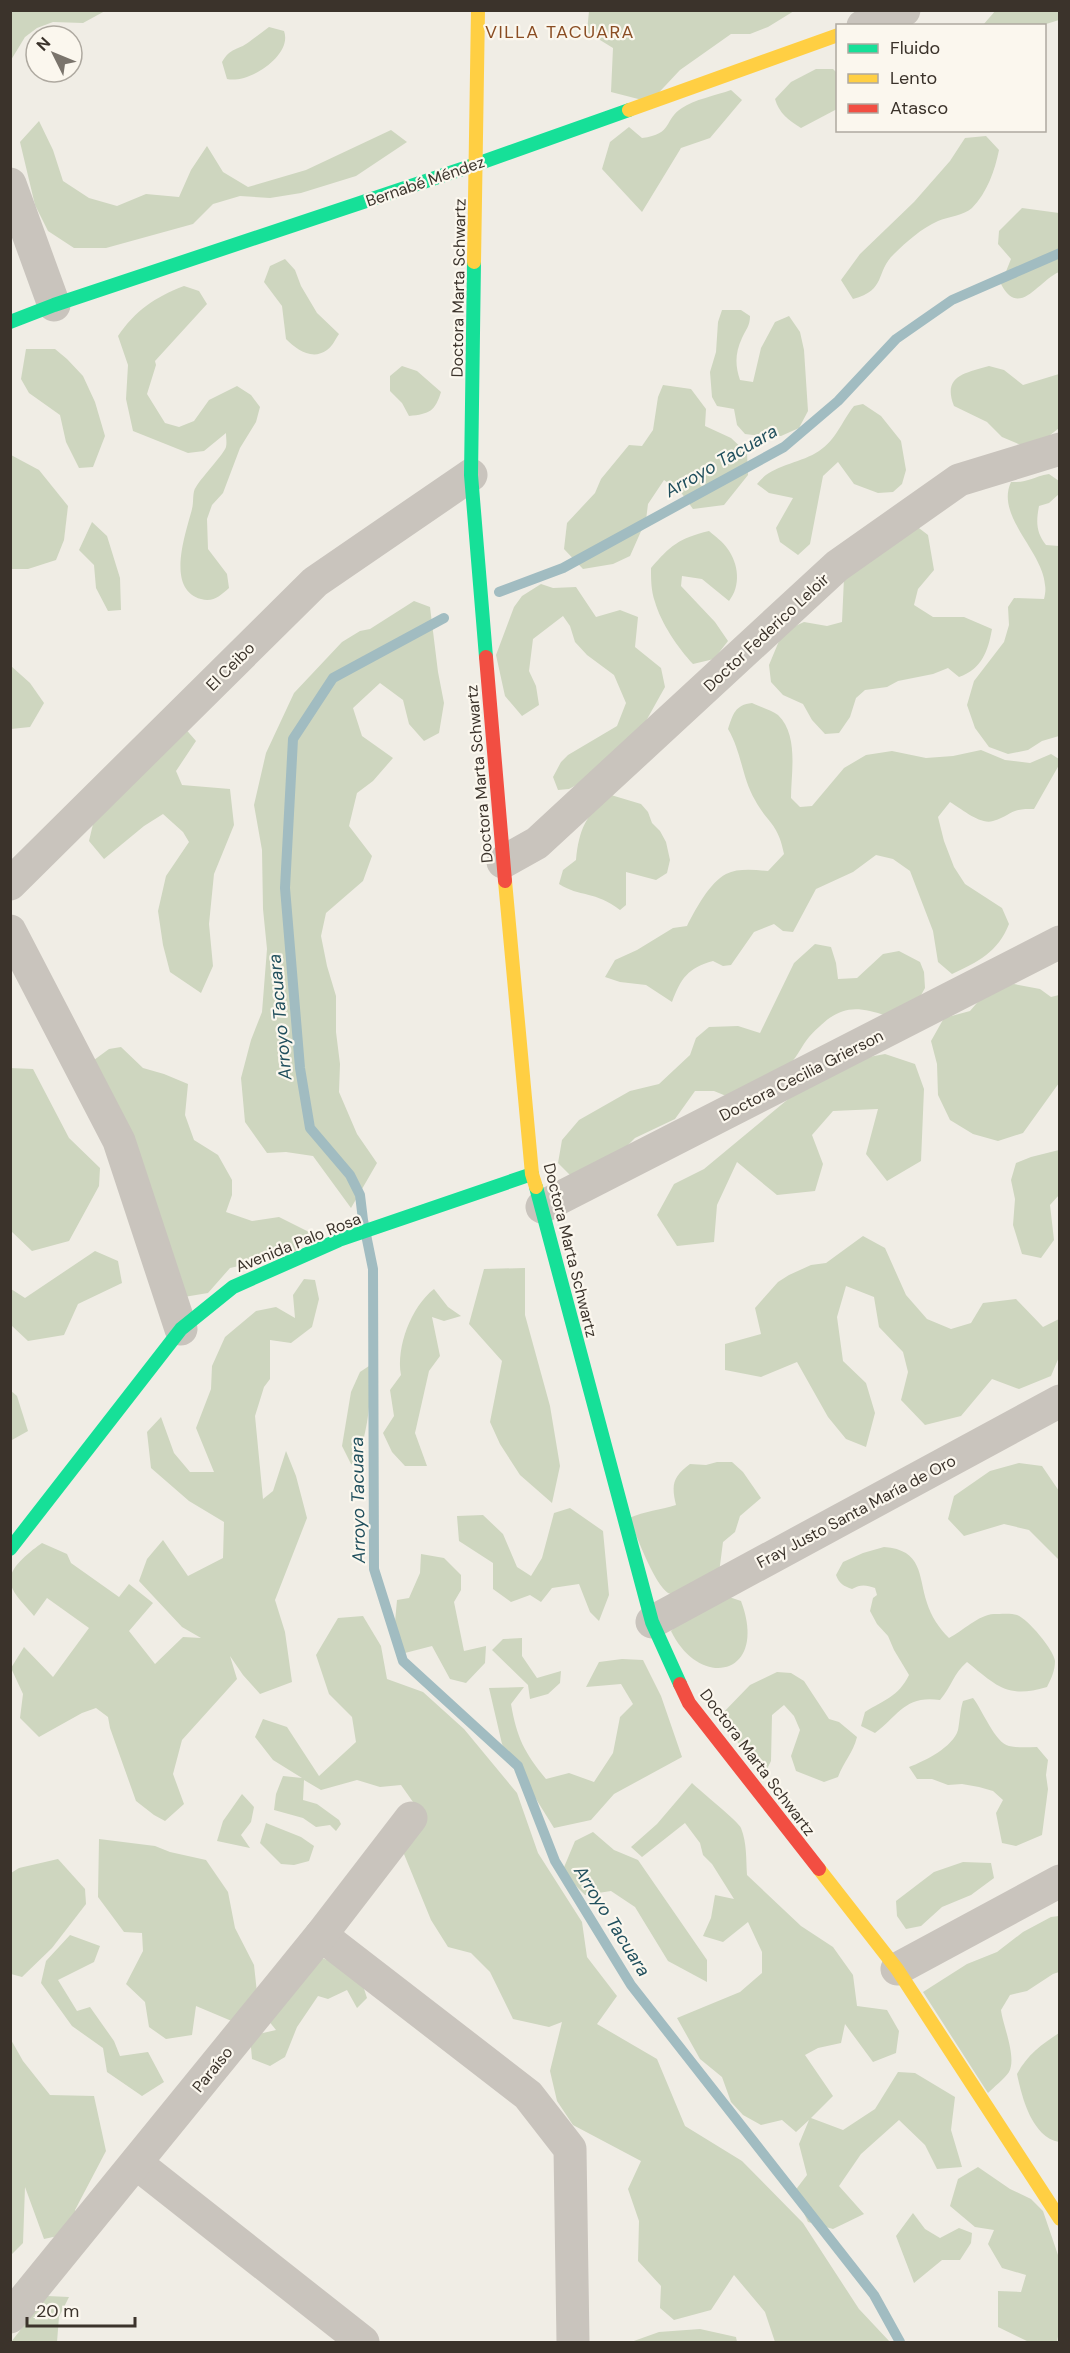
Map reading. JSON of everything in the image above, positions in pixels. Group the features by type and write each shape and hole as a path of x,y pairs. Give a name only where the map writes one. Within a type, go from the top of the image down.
{"street":[{"name":"Doctora Marta Schwartz","path":"478,10 471,475 532,1174 651,1622 689,1703 897,1969 1059,2219"},
{"path":"868,24 904,10"},
{"name":"Bernabé Méndez","path":"10,322 54,305 477,164 836,34"},
{"path":"10,184 54,305"},
{"name":"Doctor Federico Leloir","path":"503,861 537,843 837,566 960,480 1059,449"},
{"name":"El Ceibo","path":"10,884 315,582 471,475"},
{"path":"10,931 119,1141 180,1329"},
{"name":"Doctora Cecilia Grierson","path":"542,1207 1059,942"},
{"name":"Avenida Palo Rosa","path":"10,1549 180,1329 233,1287 339,1240 532,1174"},
{"name":"Fray Justo Santa María de Oro","path":"651,1622 1059,1401"},
{"name":"Paraíso","path":"10,2317 321,1935 411,1818"},
{"path":"897,1969 1059,1881"},
{"path":"321,1935 528,2095 570,2149 573,2343"},
{"path":"136,2163 363,2343"}],"green space":[{"path":"11,10 105,11 83,23 24,24 24,39 11,60"},
{"path":"996,10 1059,11 1059,20 1046,24 984,24"},
{"path":"589,11 794,11 768,27 750,34 731,34 680,70 650,102 611,92 613,48 587,32"},
{"path":"269,27 284,31 285,40 276,58 267,66 246,77 227,79 222,62 225,57"},
{"path":"816,69 833,69 836,72 836,110 801,128 785,116 775,99 791,82"},
{"path":"731,90 742,100 710,138 681,148 642,212 602,169 610,142 629,127 642,138 652,136 664,130 672,117 687,105"},
{"path":"39,121 53,150 63,181 89,198 117,206 146,194 179,197 191,170 207,146 223,172 248,187 306,170 391,130 407,142 356,176 301,193 270,198 240,196 213,204 193,224 106,248 74,248 48,231 35,205 20,142"},
{"path":"986,136 999,150 990,181 977,202 969,210 926,227 888,261 876,286 871,291 853,299 841,280 860,254 914,202 950,161 965,138"},
{"path":"1022,208 1059,213 1059,272 1029,294 1022,298 1015,298 1008,294 1001,284 1011,259 998,244 999,231"},
{"path":"285,259 295,270 301,286 317,313 339,334 331,347 321,353 305,352 286,339 282,306 264,282 270,266"},
{"path":"184,286 199,291 207,304 155,361 156,365 147,394 165,423 179,427 194,421 209,400 237,386 251,395 260,407 256,422 240,448 223,493 212,505 207,519 208,549 227,574 229,588 216,598 209,600 201,599 190,593 184,584 181,559 195,489 224,450 226,433 204,451 188,453 133,431 126,399 128,365 118,336 131,319 146,306"},
{"path":"722,310 741,310 750,316 749,325 737,354 740,380 753,382 761,348 775,322 789,316 800,332 804,350 808,411 799,428 781,436 745,434 737,425 734,409 717,406 712,397 710,372 716,352 718,322"},
{"path":"26,349 55,349 83,376 95,402 105,436 93,467 79,468 66,442 60,415 29,393 21,379"},
{"path":"402,366 417,371 441,392 434,407 427,413 409,416 402,403 390,391 390,376"},
{"path":"989,366 1004,370 1023,385 1059,374 1059,428 1044,440 1028,448 1002,437 987,422 954,406 951,396 953,382 964,374"},
{"path":"663,385 691,389 706,409 705,426 731,438 747,453 748,475 724,505 693,509 680,491 664,480 648,504 646,520 630,556 613,564 583,569 564,549 567,523 595,493 601,479 629,445 642,446 653,430 658,397"},
{"path":"863,404 881,416 901,441 906,470 902,484 893,492 878,493 854,484 838,462 823,476 810,544 798,555 780,542 776,528 793,498 769,493 757,484 770,472 825,447 854,406"},
{"path":"11,455 39,470 68,506 64,540 56,560 28,569 11,569"},
{"path":"1049,474 1059,481 1059,494 1049,503 1039,506 1037,522 1040,536 1046,545 1059,546 1059,736 1042,741 1028,750 1008,754 989,747 975,728 967,705 974,681 1004,642 1009,625 1008,607 1014,598 1044,599 1042,572 1037,559 1014,521 1009,508 1008,495 1011,482 1026,481"},
{"path":"92,522 107,536 120,578 121,610 108,611 96,588 94,565 79,550"},
{"path":"911,522 928,535 934,570 918,589 914,605 933,617 964,617 992,629 986,652 973,669 959,677 948,668 933,674 898,681 887,687 865,690 856,698 850,717 839,733 825,734 812,720 803,704 783,695 771,682 769,665 779,641 793,627 804,622 827,626 842,622 844,578"},
{"path":"709,531 731,554 736,568 737,582 729,601 702,579 682,576 681,586 715,622 728,641 714,659 693,664 661,618 652,589 651,568 676,544"},
{"path":"541,584 553,588 576,587 596,617 620,610 638,617 635,647 661,668 665,687 646,721 584,781 569,789 558,790 553,777 561,762 568,755 617,726 626,703 614,675 587,655 575,642 570,626 563,616 533,639 529,671 536,686 539,705 522,716 505,696 496,655 514,607 522,596"},
{"path":"414,601 430,607 444,703 439,733 424,741 409,724 403,700 380,683 353,708 362,736 393,758 373,781 357,793 349,826 372,856 363,881 326,913 321,936 336,996 336,1032 340,1064 339,1092 357,1134 377,1163 351,1208 313,1156 286,1152 267,1153 245,1122 241,1078 251,1040 262,1012 267,949 263,909 262,850 254,805 266,753 294,693 342,642 360,631 370,629"},
{"path":"11,666 30,683 44,703 30,727 11,729"},
{"path":"752,703 775,713 785,723 792,755 791,798 800,807 812,806 844,768 866,755 892,751 926,758 953,756 981,750 1005,760 1030,763 1051,754 1059,759 1059,765 1034,809 1015,811 988,822 977,819 950,802 938,817 954,867 965,884 1002,908 1009,924 993,949 979,960 952,974 938,962 933,931 910,871 893,859 876,855 853,872 816,889 793,932 783,931 774,924 754,932 731,965 723,966 713,961 691,971 682,980 672,1002 646,985 620,982 605,977 615,960 637,950 673,928 687,926 704,897 720,878 736,871 768,871 784,854 776,830 751,792 728,729 738,708"},
{"path":"183,726 196,741 176,771 182,785 230,789 234,825 214,874 209,924 213,966 201,993 170,972 158,911 166,876 189,842 183,832 163,814 144,826 104,859 89,841 97,807"},
{"path":"611,795 641,804 666,842 670,860 667,873 656,880 626,872 626,905 620,910 603,900 559,884 563,870 576,860 579,839 585,823 595,809"},
{"path":"815,944 831,947 838,979 857,978 883,954 899,951 920,962 924,972 925,988 920,997 887,1016 853,1009 836,1014 809,1037 785,1069 736,1100 714,1091 695,1091 675,1119 635,1138 606,1167 573,1178 558,1163 562,1140 579,1120 630,1091 659,1084 690,1055 696,1038 709,1027 738,1026 760,1033 794,963"},
{"path":"1014,984 1040,989 1051,997 1059,995 1059,1083 1023,1133 998,1141 973,1134 950,1120 938,1095 937,1064 931,1041 944,1018 970,1011 982,997 995,989"},
{"path":"121,1047 143,1068 188,1084 185,1115 194,1140 218,1155 232,1180 232,1195 226,1212 252,1221 279,1217 311,1233 293,1254 230,1268 208,1293 172,1299 94,1060 109,1049"},
{"path":"885,1054 915,1064 924,1089 921,1161 887,1181 866,1154 878,1109 833,1111 812,1135 823,1164 815,1191 777,1195 737,1162 717,1205 714,1242 677,1246 657,1215 674,1184 704,1169 810,1081 853,1060"},
{"path":"10,1068 33,1069 69,1138 100,1168 99,1186 69,1241 32,1251 11,1231"},
{"path":"1059,1150 1059,1195 1050,1205 1054,1240 1041,1258 1022,1254 1013,1225 1015,1199 1011,1180 1016,1163"},
{"path":"863,1236 885,1248 906,1295 927,1319 951,1329 971,1323 983,1303 1016,1299 1043,1327 1059,1319 1059,1357 1051,1376 1019,1389 992,1379 961,1416 925,1425 901,1400 908,1372 903,1352 879,1327 874,1297 846,1286 837,1317 843,1361 866,1383 875,1413 866,1447 846,1439 828,1417 797,1362 761,1377 725,1370 725,1344 761,1334 755,1308 778,1282 811,1265 826,1263"},
{"path":"95,1251 118,1261 122,1283 78,1304 64,1335 28,1341 11,1325 11,1289 25,1298"},
{"path":"525,1268 525,1315 550,1406 560,1466 552,1503 520,1475 500,1444 490,1422 502,1361 469,1324 484,1269"},
{"path":"304,1279 315,1280 319,1299 312,1327 291,1343 270,1340 270,1379 264,1387 255,1416 263,1499 273,1491 286,1451 296,1476 307,1518 275,1600 285,1632 292,1682 260,1694 230,1656 237,1679 182,1740 173,1774 184,1804 165,1821 136,1801 108,1717 96,1708 82,1713 39,1737 20,1718 23,1694 11,1668 24,1647 53,1677 89,1628 47,1598 34,1616 14,1592 10,1578 20,1561 42,1543 67,1554 71,1563 119,1597 129,1584 153,1603 129,1631 155,1664 183,1637 201,1638 182,1627 139,1581 147,1559 163,1540 188,1576 223,1558 224,1522 189,1501 151,1468 147,1432 161,1417 174,1453 190,1472 214,1472 196,1428 211,1389 212,1366 225,1337 256,1311 276,1307 295,1318 293,1295"},
{"path":"434,1289 448,1307 461,1316 444,1321 432,1317 440,1356 429,1371 415,1433 427,1466 405,1466 392,1452 383,1433 394,1416 390,1390 401,1375 401,1352 407,1328 418,1306"},
{"path":"369,1366 368,1417 363,1442 354,1465 351,1464 342,1446 351,1392 360,1372"},
{"path":"10,1390 17,1396 28,1431 12,1440 10,1439"},
{"path":"732,1462 743,1472 761,1498 740,1516 735,1532 723,1542 719,1573 682,1597 668,1593 662,1587 646,1558 629,1518 676,1505 674,1486 680,1473 690,1464 706,1465"},
{"path":"1019,1463 1042,1466 1059,1491 1059,1560 1029,1530 1004,1524 964,1536 948,1519 954,1496 990,1471"},
{"path":"570,1508 603,1531 609,1595 599,1621 590,1612 579,1584 552,1588 541,1602 530,1595 511,1602 493,1589 493,1563 459,1541 457,1516 483,1515 503,1534 517,1567 531,1576 542,1558 554,1513"},
{"path":"884,1547 906,1553 917,1566 931,1613 949,1638 976,1620 994,1614 1015,1614 1034,1628 1054,1656 1054,1668 1047,1687 1022,1692 1012,1691 995,1684 967,1662 940,1700 928,1699 910,1703 875,1733 861,1726 865,1712 895,1693 909,1675 888,1636 877,1624 870,1611 873,1598 877,1595 875,1588 858,1586 852,1589 842,1584 836,1575 843,1562"},
{"path":"421,1554 444,1558 461,1575 461,1590 454,1602 464,1651 486,1646 485,1663 466,1683 450,1679 432,1646 405,1653 394,1633 397,1600 409,1598 420,1573"},
{"path":"726,1596 741,1601 747,1626 746,1646 739,1659 727,1667 713,1668 698,1662 683,1650 671,1631 679,1622"},
{"path":"363,1616 381,1646 387,1679 423,1692 464,1729 517,1793 538,1853 582,1922 587,1957 617,1996 597,2024 657,2059 685,2126 742,2161 803,2223 859,2309 890,2342 775,2342 765,2312 734,2275 711,2310 674,2320 660,2308 661,2286 638,2261 639,2221 628,2189 641,2161 573,2125 557,2101 550,2071 562,2022 549,2027 513,2019 490,1972 471,1953 448,1947 431,1920 397,1837 413,1802 401,1785 380,1787 357,1780 321,1790 304,1780 303,1800 317,1804 339,1820 341,1824 336,1831 330,1825 316,1827 303,1818 274,1810 276,1794 283,1776 302,1778 273,1760 255,1737 263,1719 287,1727 319,1776 356,1742 352,1717 329,1694 316,1655 338,1618"},
{"path":"522,1638 522,1656 537,1678 561,1671 560,1683 548,1694 530,1699 528,1685 492,1650 503,1639"},
{"path":"622,1659 643,1660 661,1696 682,1757 614,1794 591,1820 554,1828 502,1744 489,1688 524,1687 511,1704 513,1716 522,1744 546,1779 569,1773 594,1782 613,1753 620,1717 633,1704 621,1684 586,1687 599,1662"},
{"path":"777,1672 791,1673 804,1681 829,1719 839,1722 857,1737 838,1777 824,1782 796,1771 791,1756 800,1730 794,1716 784,1705 772,1715 771,1761 764,1775 718,1718 750,1685"},
{"path":"973,1698 1004,1744 1016,1747 1037,1747 1048,1760 1046,1775 1048,1789 1042,1835 1016,1846 1002,1843 996,1813 1003,1800 993,1791 962,1784 948,1785 932,1779 917,1779 909,1767 945,1748 958,1730 963,1701"},
{"path":"692,1783 741,1828 745,1845 747,1875 801,1926 833,1947 853,1975 857,2006 887,2010 899,2031 896,2053 873,2062 845,2024 841,2043 818,2048 805,2055 833,2096 811,2118 843,2130 875,2109 898,2072 915,2073 955,2097 951,2130 962,2167 937,2169 925,2145 899,2120 861,2154 839,2186 864,2214 833,2229 808,2222 794,2192 807,2175 799,2144 809,2120 796,2132 782,2120 761,2125 743,2115 731,2102 722,2077 700,2059 677,2018 740,1992 762,1973 762,1952 748,1922 723,1942 703,1936 711,1918 715,1895 734,1899 712,1864 703,1855 700,1843 685,1823 642,1857 631,1847 657,1824"},
{"path":"242,1794 254,1807 251,1822 241,1835 250,1848 217,1841 223,1821"},
{"path":"266,1823 301,1837 314,1846 309,1861 294,1865 281,1864 260,1843"},
{"path":"593,1832 614,1850 638,1860 707,1960 707,1982 668,1961 635,1907 611,1891 585,1895 562,1872 575,1841"},
{"path":"99,1839 155,1846 170,1852 206,1860 228,1892 235,1928 254,1965 259,2011 234,2022 196,2006 192,2035 166,2039 149,2027 145,2002 126,1984 143,1951 142,1933 124,1932 98,1897"},
{"path":"58,1859 85,1889 86,1904 52,1948 22,1977 11,1974 11,1873 19,1868"},
{"path":"963,1862 991,1863 994,1878 971,1895 942,1907 921,1926 906,1929 897,1916 896,1901 934,1872"},
{"path":"1059,1916 1059,1972 1027,1991 1010,1995 1001,2010 1011,2050 1011,2066 1007,2075 988,2093 923,1992 967,1964 997,1952 1023,1932 1051,1917"},
{"path":"70,1935 100,1946 94,1962 58,1980 77,2011 90,2007 114,2041 120,2056 148,2052 164,2082 142,2096 107,2072 103,2048 72,2026 41,1983 46,1961"},
{"path":"315,1955 332,1962 357,1967 367,1998 357,2008 347,1990 328,1999 318,1996 297,2027 285,2057 270,2066 252,2059 250,2036 276,2030 268,2020"},
{"path":"1059,2033 1059,2142 1050,2139 1035,2125 1025,2105 1017,2074 1035,2051"},
{"path":"10,2038 23,2061 50,2095 94,2096 106,2151 75,2210 81,2231 44,2239 25,2187 23,2243 11,2255"},
{"path":"978,2167 1010,2189 1031,2199 1043,2211 1059,2258 1060,2326 1057,2342 1029,2342 998,2327 998,2291 1021,2292 1026,2275 1002,2268 988,2244 994,2230 975,2227 950,2206 958,2179"},
{"path":"913,2213 925,2229 940,2238 959,2228 972,2233 971,2243 960,2260 942,2260 914,2283 896,2236"},
{"path":"47,2296 69,2297 59,2317 57,2342 11,2342"},
{"path":"700,2329 736,2337 737,2342 631,2342 659,2332"}],"waterway":[{"name":"Arroyo Tacuara","path":"499,592 563,568 784,447 838,401 896,339 952,300 1060,253"},
{"name":"Arroyo Tacuara","path":"444,618 333,678 293,739 285,888 300,1068 310,1128 350,1175 360,1195 373,1269 374,1569 403,1661 518,1766 555,1861 631,1985 874,2295 900,2342"}],"traffic: fast":[{"path":"10,322 54,305 477,164 629,110"},
{"path":"474,262 471,475 486,657"},
{"path":"10,1549 181,1329 233,1287 339,1240 532,1174"},
{"path":"536,1187 652,1622 680,1684"}],"traffic: slow":[{"path":"474,262 478,10"},
{"path":"629,110 836,36"},
{"path":"505,881 532,1174 536,1187"},
{"path":"819,1869 897,1969 1060,2219"}],"traffic: jam":[{"path":"486,657 505,881"},
{"path":"680,1684 689,1703 819,1869"}],"district":[{"name":"VILLA TACUARA","path":"560,32"}]}
